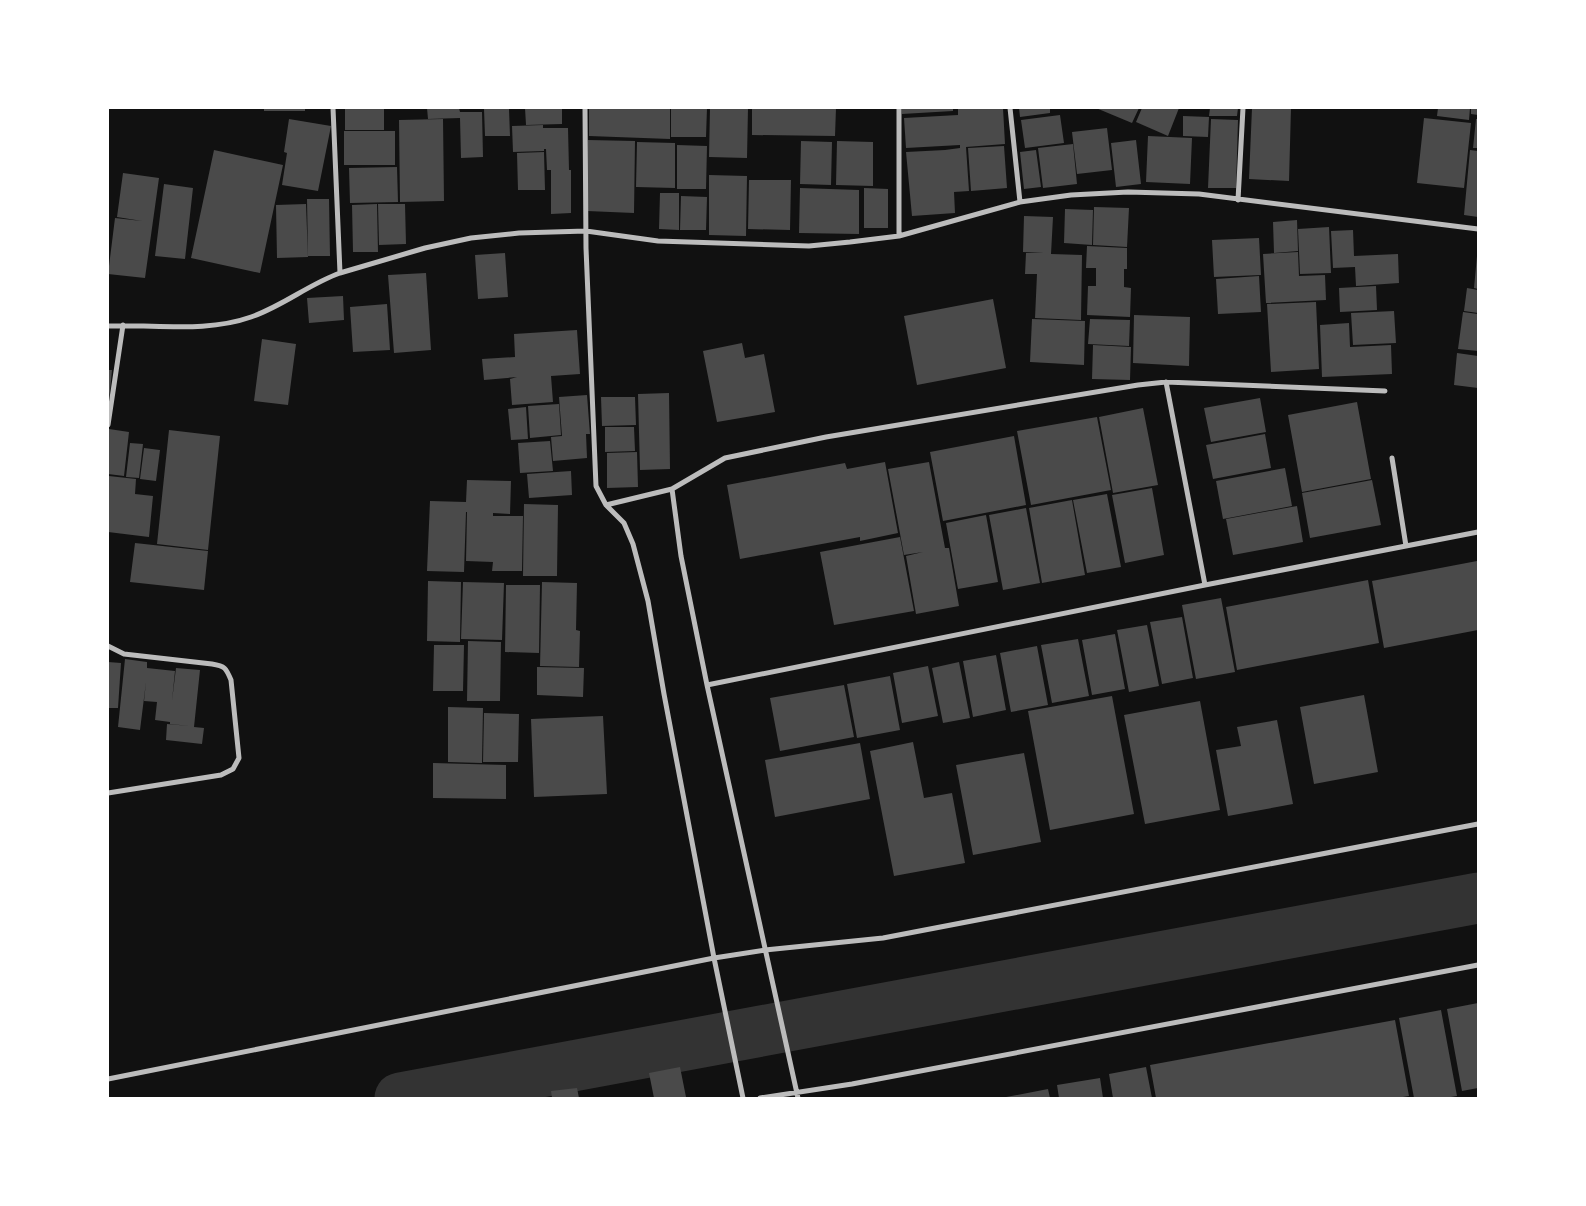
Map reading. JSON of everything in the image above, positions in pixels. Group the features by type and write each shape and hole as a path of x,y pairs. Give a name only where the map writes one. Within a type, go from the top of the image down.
{"street":[{"path":"334,108 340,273"},
{"path":"585,108 586,232 596,486 606,505 624,523 633,544 648,601 714,958 743,1098"},
{"path":"899,108 900,236"},
{"path":"1010,108 1020,202"},
{"path":"1238,200 1243,108"},
{"path":"108,326 208,327 251,318 340,273 425,248 471,238 519,233 586,232 658,241 809,246 900,236 1020,202 1071,195 1128,192 1199,194 1478,229"},
{"path":"108,425 122,325"},
{"path":"606,505 672,489 725,458 826,437 1138,385 1166,382 1385,390"},
{"path":"1166,382 1205,585"},
{"path":"1392,458 1406,546"},
{"path":"672,489 680,556 798,1098"},
{"path":"707,685 1478,532"},
{"path":"108,646 124,654 220,665 227,669 232,680 239,758 233,769 221,774 108,793"},
{"path":"108,1079 714,958 765,950 883,938 1478,824"},
{"path":"760,1098 852,1084 1478,965"}],"building":[{"path":"264,108 305,108 305,111 264,111"},
{"path":"345,108 384,108 384,130 345,130"},
{"path":"427,108 459,108 460,112 482,112 483,157 461,158 460,118 428,119"},
{"path":"525,108 562,108 562,124 526,125"},
{"path":"589,108 670,108 670,139 589,136"},
{"path":"671,108 707,108 706,137 671,137"},
{"path":"710,108 748,108 747,158 709,157"},
{"path":"752,108 836,108 835,136 752,135"},
{"path":"902,108 953,108 953,111 902,114"},
{"path":"1003,108 1005,144 966,147 969,191 954,192 955,213 912,216 906,152 945,150 960,148 960,145 906,148 904,118 958,115 958,109"},
{"path":"1019,108 1050,108 1050,113 1020,117"},
{"path":"1096,108 1139,108 1132,123"},
{"path":"1142,108 1179,108 1168,136 1136,122"},
{"path":"1210,108 1238,108 1237,116 1209,116"},
{"path":"1252,108 1291,108 1289,181 1249,179"},
{"path":"1438,108 1470,108 1469,120 1437,116"},
{"path":"1471,108 1478,108 1478,115 1471,114"},
{"path":"484,109 509,109 510,136 485,136"},
{"path":"1060,115 1064,143 1025,148 1021,120"},
{"path":"1183,116 1209,117 1208,137 1183,136"},
{"path":"1424,118 1471,123 1464,188 1417,183"},
{"path":"289,119 331,126 318,191 282,185 287,153 284,152"},
{"path":"443,119 444,201 400,202 399,120"},
{"path":"1211,119 1238,120 1236,188 1208,188"},
{"path":"1476,119 1478,119 1478,148 1473,148"},
{"path":"543,125 543,128 568,128 569,170 571,170 571,213 551,214 551,170 547,170 546,149 544,151 513,152 512,126"},
{"path":"1107,128 1112,170 1077,174 1072,132"},
{"path":"344,131 395,131 395,165 344,165"},
{"path":"1148,136 1192,138 1190,184 1146,182"},
{"path":"588,140 635,141 634,213 587,211"},
{"path":"1136,140 1141,184 1116,187 1111,143"},
{"path":"801,141 832,142 831,185 800,184"},
{"path":"837,141 873,142 873,186 836,185"},
{"path":"637,142 675,143 675,188 636,187"},
{"path":"1073,144 1077,184 1043,188 1038,148"},
{"path":"677,145 707,146 706,189 677,189"},
{"path":"1004,146 1007,188 971,191 968,148"},
{"path":"214,150 283,165 260,273 191,258"},
{"path":"1036,150 1041,187 1024,189 1020,152"},
{"path":"1470,150 1478,151 1478,217 1464,215"},
{"path":"544,152 545,190 518,190 517,153"},
{"path":"397,167 398,202 350,203 349,168"},
{"path":"123,173 159,178 145,278 108,274 115,218 142,221 117,217"},
{"path":"709,175 747,176 746,236 709,235"},
{"path":"749,180 791,180 790,230 748,229"},
{"path":"164,184 193,188 185,259 155,256"},
{"path":"800,188 859,190 859,234 799,233"},
{"path":"864,188 888,189 888,228 864,228"},
{"path":"660,193 679,193 679,230 659,229"},
{"path":"681,196 707,197 706,230 680,230"},
{"path":"307,199 329,199 330,256 308,256"},
{"path":"306,204 308,257 277,258 276,205"},
{"path":"377,204 378,252 353,252 352,205"},
{"path":"378,204 405,204 406,244 379,245"},
{"path":"1094,207 1129,208 1127,247 1093,245"},
{"path":"1065,209 1093,210 1092,245 1064,243"},
{"path":"1024,216 1053,217 1051,254 1082,255 1081,320 1035,318 1037,274 1025,274 1026,253 1044,253 1023,252"},
{"path":"1297,220 1298,251 1274,253 1273,222"},
{"path":"1329,227 1331,273 1300,274 1298,229"},
{"path":"1353,230 1354,256 1398,254 1399,283 1356,286 1355,267 1333,268 1331,231"},
{"path":"1259,238 1261,275 1214,277 1212,240"},
{"path":"1087,246 1127,248 1127,269 1124,269 1124,287 1131,288 1130,317 1087,315 1088,286 1096,286 1096,268 1086,268"},
{"path":"1298,252 1299,276 1325,275 1326,300 1266,303 1263,254"},
{"path":"505,253 508,297 478,299 475,255"},
{"path":"1478,256 1478,289 1474,288"},
{"path":"426,273 431,350 394,353 388,275"},
{"path":"1259,276 1261,312 1218,314 1216,279"},
{"path":"1376,286 1377,310 1340,312 1339,288"},
{"path":"1467,288 1478,290 1478,313 1464,311"},
{"path":"343,296 344,320 309,323 307,298"},
{"path":"993,299 1006,368 917,385 904,316"},
{"path":"1316,302 1319,369 1271,372 1267,304"},
{"path":"387,304 390,350 353,352 350,307"},
{"path":"1394,311 1396,343 1353,345 1351,313"},
{"path":"1463,312 1478,314 1478,351 1458,349"},
{"path":"1134,315 1190,317 1189,366 1133,363"},
{"path":"1032,319 1085,321 1084,365 1030,362"},
{"path":"1090,319 1130,320 1129,346 1088,344"},
{"path":"1349,323 1350,347 1391,345 1392,374 1322,377 1320,325"},
{"path":"577,330 580,374 551,376 553,402 512,405 510,379 517,377 484,380 482,359 515,357 514,334"},
{"path":"262,339 296,344 288,405 254,401"},
{"path":"742,343 745,358 764,354 775,412 717,422 703,351"},
{"path":"1093,345 1131,347 1130,380 1092,379"},
{"path":"1457,353 1478,356 1478,388 1454,385"},
{"path":"108,370 112,370 109,401 108,401"},
{"path":"669,393 670,469 640,470 638,394"},
{"path":"587,395 590,434 586,434 587,458 553,461 551,437 562,436 559,397"},
{"path":"601,397 635,397 636,425 602,426"},
{"path":"1260,398 1266,432 1211,442 1204,408"},
{"path":"1357,402 1371,479 1302,492 1288,415"},
{"path":"559,404 561,435 530,438 528,406"},
{"path":"526,407 528,439 511,440 508,409"},
{"path":"1143,408 1158,485 1113,493 1099,417"},
{"path":"1097,417 1111,490 1031,505 1017,431"},
{"path":"605,427 634,427 635,451 605,452"},
{"path":"109,429 129,432 124,476 108,474"},
{"path":"169,430 220,436 208,550 157,544"},
{"path":"1265,434 1271,468 1213,479 1206,445"},
{"path":"1014,436 1026,505 943,521 930,452"},
{"path":"550,441 553,471 520,473 518,443"},
{"path":"130,443 143,444 139,478 126,477"},
{"path":"144,448 160,450 156,481 140,479"},
{"path":"637,452 638,487 607,488 607,453"},
{"path":"885,462 898,533 860,541 860,537 740,559 727,485 845,463 847,469"},
{"path":"929,462 945,548 949,548 959,606 916,614 906,556 923,552 904,555 888,469"},
{"path":"1285,468 1292,506 1223,519 1216,481"},
{"path":"571,471 572,495 529,498 527,474"},
{"path":"109,476 136,479 135,494 153,496 149,537 108,532"},
{"path":"467,480 511,481 510,514 493,513 493,516 523,516 522,571 492,571 493,562 466,561 466,512 464,572 427,571 430,501 466,502"},
{"path":"1372,480 1381,525 1310,538 1302,493"},
{"path":"1152,488 1164,555 1125,563 1112,495"},
{"path":"1107,494 1121,567 1087,573 1073,500"},
{"path":"1072,500 1085,575 1042,583 1029,508"},
{"path":"524,504 558,505 557,576 523,576"},
{"path":"1297,506 1303,542 1233,555 1226,519"},
{"path":"1026,508 1040,583 1003,590 989,515"},
{"path":"986,515 998,582 958,589 946,523"},
{"path":"900,537 914,611 834,625 820,552"},
{"path":"135,543 208,551 204,590 130,582"},
{"path":"1477,561 1478,630 1384,648 1372,581"},
{"path":"1368,580 1379,643 1237,670 1226,607"},
{"path":"428,581 461,582 460,642 427,641"},
{"path":"463,582 504,583 502,640 461,639"},
{"path":"542,582 577,583 576,630 580,631 579,667 540,666"},
{"path":"506,585 540,585 539,653 505,652"},
{"path":"1221,598 1235,672 1196,679 1182,605"},
{"path":"1182,617 1193,678 1162,684 1150,622"},
{"path":"1147,625 1159,686 1129,692 1117,630"},
{"path":"1115,634 1125,689 1092,695 1082,640"},
{"path":"1078,639 1089,696 1052,703 1041,645"},
{"path":"468,641 501,642 500,701 467,701"},
{"path":"434,645 464,645 463,691 433,691"},
{"path":"1037,646 1048,705 1011,712 1000,653"},
{"path":"996,655 1006,710 973,717 963,661"},
{"path":"125,659 147,662 147,668 175,671 172,701 176,668 200,670 194,727 204,728 202,744 166,740 167,724 190,726 155,720 157,702 144,701 146,682 140,730 118,727"},
{"path":"108,662 121,663 118,708 108,708"},
{"path":"959,662 970,718 943,723 932,668"},
{"path":"928,666 938,716 902,723 893,673"},
{"path":"537,667 584,668 583,697 537,695"},
{"path":"890,676 900,730 857,738 847,684"},
{"path":"844,685 854,737 780,751 770,698"},
{"path":"1364,695 1378,772 1314,784 1300,707"},
{"path":"1112,696 1134,814 1050,830 1028,711"},
{"path":"1200,701 1220,810 1145,824 1124,715"},
{"path":"448,707 483,708 482,763 448,762"},
{"path":"484,713 519,714 518,762 483,762"},
{"path":"603,716 607,794 534,797 531,719"},
{"path":"1277,720 1293,804 1228,816 1216,750 1241,746 1237,727"},
{"path":"913,742 924,798 952,793 965,863 894,876 870,751"},
{"path":"860,743 870,799 775,817 765,760"},
{"path":"1024,753 1041,842 973,855 956,765"},
{"path":"433,763 506,765 506,799 433,798"},
{"path":"1478,1003 1478,1088 1462,1091 1447,1009"},
{"path":"1441,1010 1457,1096 1414,1098 1399,1018"},
{"path":"1395,1020 1409,1096 1397,1098 1156,1098 1150,1065"},
{"path":"680,1067 686,1097 654,1098 649,1073"},
{"path":"1146,1067 1152,1098 1113,1098 1109,1074"},
{"path":"1100,1078 1103,1098 1059,1098 1057,1085"},
{"path":"577,1088 579,1098 552,1098 551,1091"},
{"path":"1048,1089 1050,1098 1001,1098"}],"waterway":[{"path":"400,1098 1478,898"}]}
